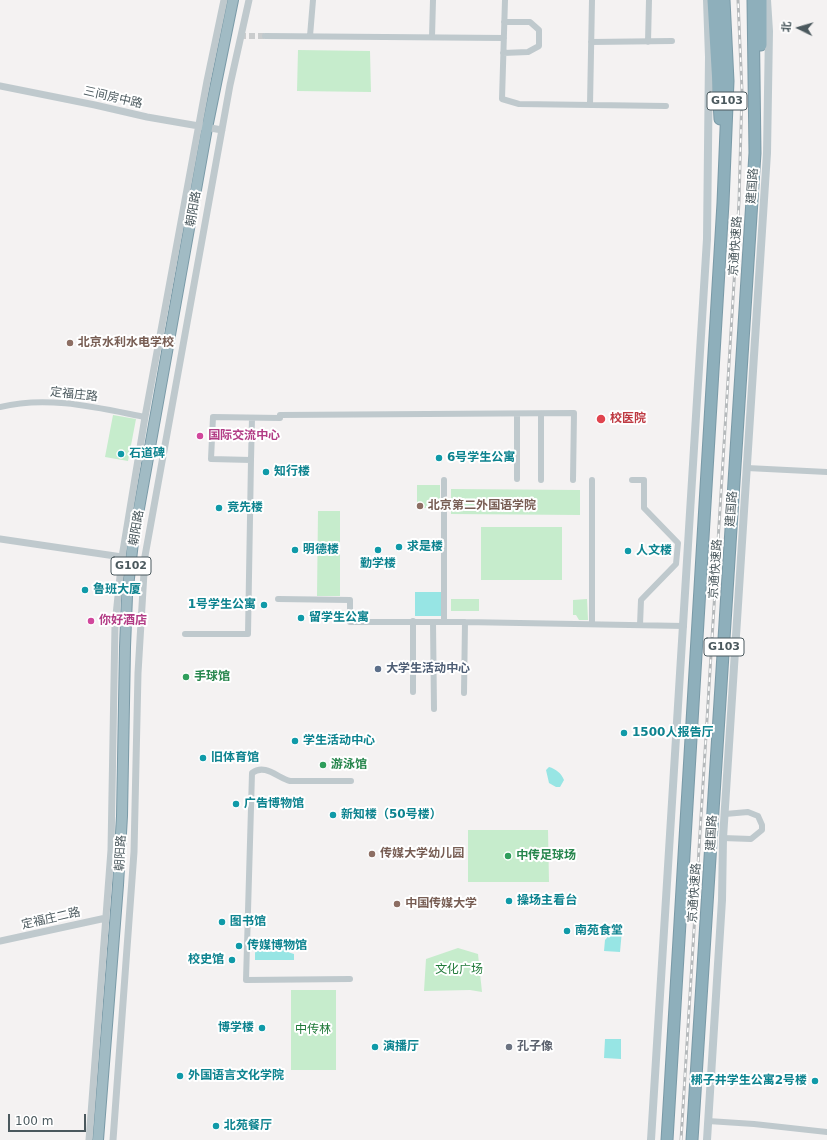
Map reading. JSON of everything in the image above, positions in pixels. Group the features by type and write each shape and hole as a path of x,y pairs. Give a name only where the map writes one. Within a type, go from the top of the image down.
{"highway":[{"name":"朝阳路","path":"98,1140 121,824 125,647 128,596 136,522 168,358 233,0"},
{"name":"朝阳路","path":"210,129 238,0"},
{"path":"713,0 719,94 723,203"},
{"name":"京通快速路","path":"667,1140 723,203 728,81 724,0"},
{"name":"京通快速路","path":"692,1140 756,153 753,0"},
{"path":"756,153 761,86 761,0"},
{"name":"朝阳路","path":"104,1140 127,816 133,596 146,497 168,358"}],"main road":[{"path":"651,1140 707,240 709,57 707,0"},
{"name":"建国路","path":"707,1140 722,900 723,838 767,153 769,32 767,0"}],"street":[{"name":"朝阳路","path":"210,129 207,81 224,0"},
{"name":"朝阳路","path":"113,1140 134,852 138,673 143,584 168,358 210,129 249,0"},
{"path":"310,36 313,0"},
{"path":"432,37 433,0"},
{"path":"504,0 502,99 519,104 666,106"},
{"path":"590,105 592,0"},
{"path":"648,42 649,0"},
{"path":"503,53 528,52 539,46 539,30 530,22 504,22"},
{"path":"265,36 504,38"},
{"path":"591,42 672,42"},
{"name":"三间房中路","path":"0,86 210,129"},
{"name":"朝阳路","path":"89,1140 113,813 115,625 122,557 146,417 168,358"},
{"name":"定福庄路","path":"0,406 45,402 82,404 146,417"},
{"path":"251,460 211,458 213,417 280,418 280,415 574,413 574,480"},
{"path":"517,414 517,479"},
{"path":"541,414 541,480"},
{"path":"185,634 248,634 252,418"},
{"path":"747,468 827,472"},
{"path":"444,480 444,622"},
{"path":"592,480 592,624"},
{"path":"632,480 644,480 644,508 678,543 676,564 641,600 640,625"},
{"path":"0,539 122,557"},
{"path":"278,599 350,600 350,622 413,621 684,626"},
{"path":"413,621 413,692"},
{"path":"433,622 434,709"},
{"path":"464,693 465,622"},
{"path":"350,979 246,980 252,773 256,771 271,771 284,780 290,781 351,781"},
{"path":"723,838 751,839 762,830 762,824 758,816 748,812 725,814"},
{"name":"定福庄二路","path":"0,941 106,918"},
{"path":"708,1121 754,1124 827,1132"}],"green space":[{"path":"298,50 370,51 371,92 297,91"},
{"path":"113,415 136,419 128,461 105,457"},
{"path":"417,485 440,485 440,508 417,508"},
{"path":"451,489 580,490 580,515 451,514"},
{"path":"318,511 340,511 340,596 317,596"},
{"path":"481,527 562,527 562,580 481,580"},
{"path":"451,599 479,599 479,611 451,611"},
{"path":"587,599 588,620 579,620 576,615 573,615 573,600"},
{"name":"中传足球场","path":"468,830 548,830 549,882 468,882"},
{"name":"文化广场","path":"458,948 478,954 482,992 470,990 424,991 426,959"},
{"name":"中传林","path":"291,990 336,990 336,1070 291,1070"}],"water":[{"path":"415,592 441,592 441,616 415,616"},
{"path":"549,767 558,772 563,778 564,780 560,787 556,787 549,783 546,770"},
{"path":"615,929 622,930 620,952 604,951 605,940"},
{"path":"266,937 274,941 286,951 294,954 294,960 255,960 255,948 258,941"},
{"path":"605,1039 621,1039 621,1059 604,1058"}],"tunnel":[{"path":"240,36 265,36"}],"railway":[{"path":"681,1140 739,202 742,91 738,0"}],"place":[{"name":"北京水利水电学校","path":"70,343"},
{"name":"校医院","path":"601,419"},
{"name":"国际交流中心","path":"200,436"},
{"name":"石道碑","path":"121,454"},
{"name":"6号学生公寓","path":"439,458"},
{"name":"知行楼","path":"266,472"},
{"name":"北京第二外国语学院","path":"420,506"},
{"name":"竞先楼","path":"219,508"},
{"name":"求是楼","path":"399,547"},
{"name":"明德楼","path":"295,550"},
{"name":"勤学楼","path":"378,550"},
{"name":"人文楼","path":"628,551"},
{"name":"鲁班大厦","path":"85,590"},
{"name":"1号学生公寓","path":"264,605"},
{"name":"留学生公寓","path":"301,618"},
{"name":"你好酒店","path":"91,621"},
{"name":"大学生活动中心","path":"378,669"},
{"name":"手球馆","path":"186,677"},
{"name":"1500人报告厅","path":"624,733"},
{"name":"学生活动中心","path":"295,741"},
{"name":"旧体育馆","path":"203,758"},
{"name":"游泳馆","path":"323,765"},
{"name":"广告博物馆","path":"236,804"},
{"name":"新知楼（50号楼）","path":"333,815"},
{"name":"传媒大学幼儿园","path":"372,854"},
{"name":"中传足球场","path":"508,856"},
{"name":"操场主看台","path":"509,901"},
{"name":"中国传媒大学","path":"397,904"},
{"name":"图书馆","path":"222,922"},
{"name":"南苑食堂","path":"567,931"},
{"name":"传媒博物馆","path":"239,946"},
{"name":"校史馆","path":"232,960"},
{"name":"博学楼","path":"262,1028"},
{"name":"演播厅","path":"375,1047"},
{"name":"孔子像","path":"509,1047"},
{"name":"外国语言文化学院","path":"180,1076"},
{"name":"梆子井学生公寓2号楼","path":"815,1081"},
{"name":"北苑餐厅","path":"216,1126"}]}
